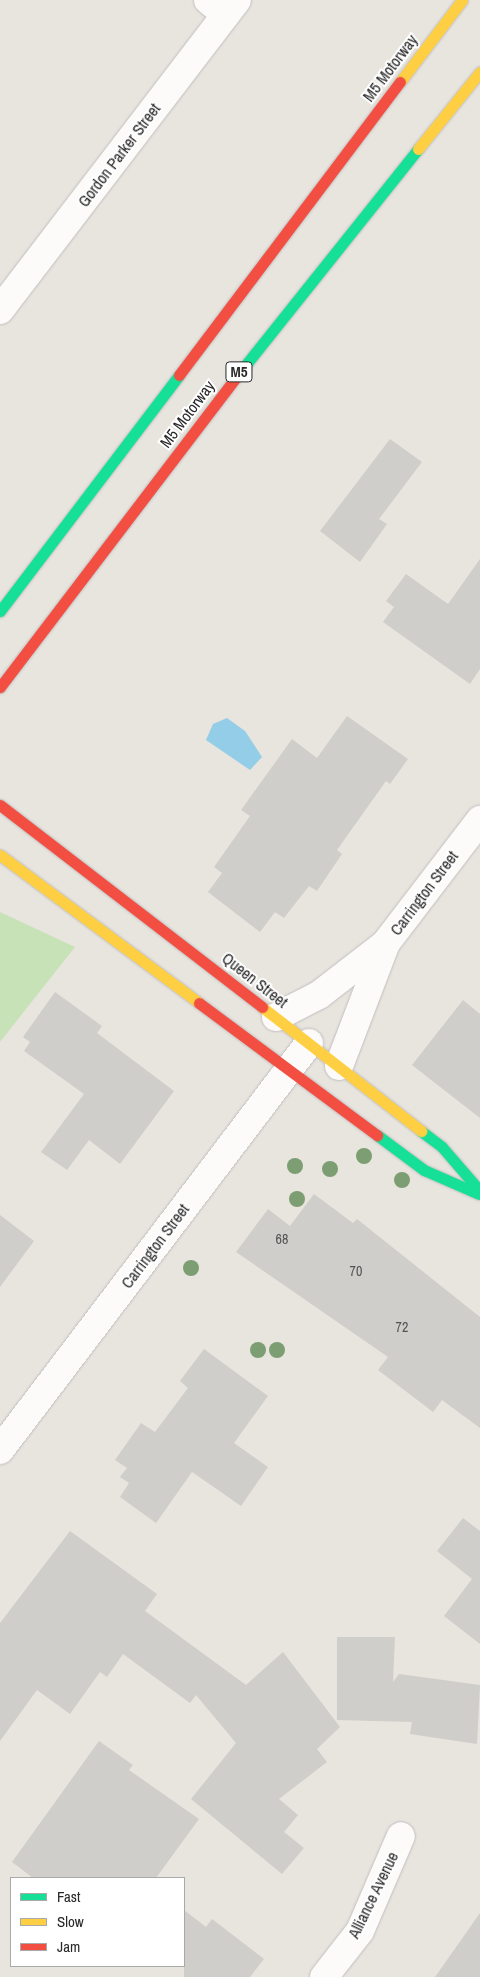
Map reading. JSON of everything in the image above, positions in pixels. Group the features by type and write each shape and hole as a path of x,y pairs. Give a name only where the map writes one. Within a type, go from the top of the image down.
{"main road":[{"name":"M5 Motorway","path":"0,611 462,0"},
{"name":"M5 Motorway","path":"3,683 293,302 480,72"},
{"name":"Queen Street","path":"0,805 442,1147 480,1192"},
{"name":"Queen Street","path":"0,855 424,1170 480,1192"}],"street":[{"name":"Gordon Parker Street","path":"0,310 224,5"},
{"name":"Carrington Street","path":"276,1017 319,995 386,943 480,820"},
{"name":"Carrington Street","path":"339,1066 386,943"},
{"name":"Carrington Street","path":"0,1450 309,1043"},
{"name":"Alliance Avenue","path":"324,1977 360,1930 402,1836"}],"green space":[{"path":"0,912 75,947 0,1042"}],"water":[{"path":"227,718 245,731 262,757 250,770 206,740 213,724"}],"building":[{"path":"390,439 422,462 379,519 387,524 360,562 320,531"},
{"path":"480,559 480,669 470,684 383,622 394,607 386,601 406,574 448,604"},
{"path":"347,716 408,759 390,784 386,781 337,850 342,854 317,891 309,886 284,918 275,912 260,932 208,892 222,873 214,867 250,816 241,810 292,739 317,758"},
{"path":"55,992 102,1026 97,1033 174,1091 120,1164 89,1140 67,1170 41,1152 84,1094 24,1051 30,1042 23,1037"},
{"path":"463,1000 480,1014 480,1118 412,1065"},
{"path":"314,1194 353,1223 357,1219 480,1317 480,1428 442,1400 433,1412 378,1370 388,1357 236,1252 268,1209 290,1226"},
{"path":"0,1215 34,1241 0,1287"},
{"path":"204,1349 268,1396 234,1443 268,1467 241,1506 192,1472 156,1523 120,1497 129,1483 120,1477 127,1468 115,1460 141,1423 155,1432 188,1388 180,1381"},
{"path":"463,1518 480,1531 480,1644 444,1616 472,1579 437,1551"},
{"path":"70,1531 157,1594 145,1611 246,1685 283,1652 340,1727 317,1749 327,1762 279,1799 298,1815 284,1832 304,1848 282,1874 191,1799 236,1743 196,1695 190,1703 123,1654 107,1677 100,1672 70,1714 37,1690 0,1741 0,1623"},
{"path":"337,1637 395,1637 393,1682 399,1674 480,1685 477,1744 410,1734 412,1722 337,1720"},
{"path":"99,1741 133,1765 129,1770 199,1819 157,1877 32,1877 12,1862"},
{"path":"185,1911 206,1927 212,1919 264,1959 250,1977 184,1977"},
{"path":"480,1913 480,1977 435,1977"}],"traffic: fast":[{"path":"244,367 418,149"},
{"path":"0,611 179,375"},
{"path":"421,1131 442,1147 480,1191"},
{"path":"377,1135 424,1170 479,1194"}],"traffic: slow":[{"path":"400,82 462,0"},
{"path":"418,149 480,72"},
{"path":"0,855 199,1003"},
{"path":"262,1007 421,1131"}],"traffic: jam":[{"path":"179,375 400,82"},
{"path":"0,687 244,367"},
{"path":"0,805 262,1007"},
{"path":"199,1003 377,1135"}]}
